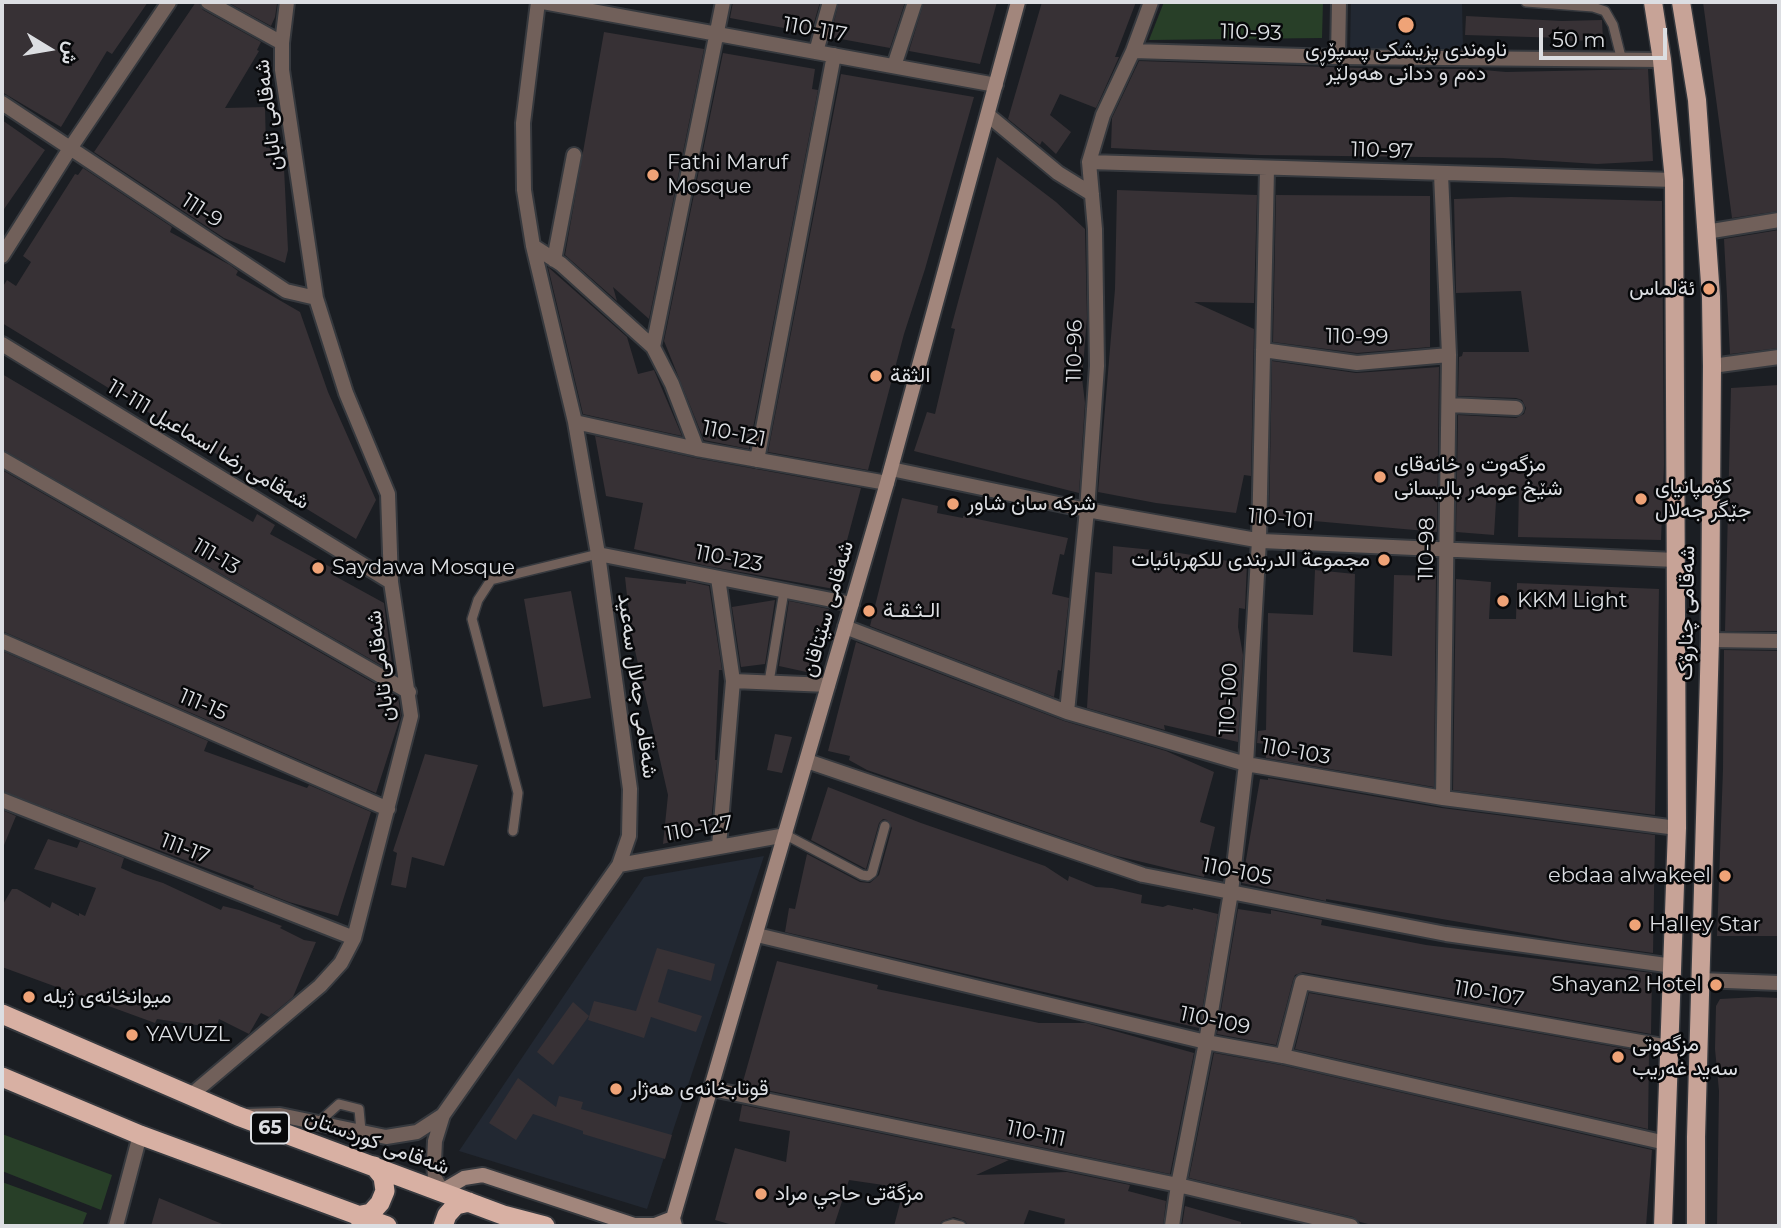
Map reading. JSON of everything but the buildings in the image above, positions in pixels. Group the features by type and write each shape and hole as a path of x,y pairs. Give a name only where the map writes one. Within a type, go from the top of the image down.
{"highway":[{"name":"شەقامی کوردستان","path":"2,1014 238,1116 503,1215 545,1226"},
{"name":"65","path":"2,1077 140,1135 387,1226"},
{"path":"357,1216 371,1213 380,1203 385,1191 383,1177 374,1167"},
{"path":"443,1226 447,1215 456,1205 468,1202"}],"main road":[{"name":"شەقامی سێتاقان","path":"674,1222 889,476 1018,2"},
{"name":"شەقامی چنارۆک","path":"1653,2 1662,60 1674,180 1677,828 1663,1226"},
{"name":"شەقامی چنارۆک","path":"1681,2 1697,100 1711,297 1712,366 1710,640 1696,1137 1696,1226"},
{"path":"442,1191 464,1178 483,1175 634,1225 674,1222"}],"street":[{"path":"2,256 69,150 169,2"},
{"path":"208,2 282,43"},
{"name":"شەقامی تابان","path":"191,1095 320,986 341,963 354,938 410,727 409,692 391,582 390,503 346,393 316,298 282,70 287,2"},
{"name":"110-117","path":"540,2 996,85"},
{"name":"شەقامی جەلال سەعید","path":"238,1116 280,1115 386,1137 417,1132 443,1115 619,865 629,836 630,789 598,554 575,422 533,246 524,190 523,123 540,2"},
{"path":"653,347 723,2"},
{"path":"816,52 830,2"},
{"path":"894,66 915,2"},
{"name":"110-96","path":"1067,712 1087,510 1097,366 1095,229 1089,162 1103,115 1133,51 1151,2"},
{"path":"1338,57 1339,2"},
{"name":"110-93","path":"1133,51 1338,57 1662,60"},
{"path":"757,460 834,55"},
{"name":"111-9","path":"2,103 69,150 286,291 316,298"},
{"path":"988,115 1058,173 1092,194"},
{"path":"554,260 574,155"},
{"name":"110-97","path":"1089,162 1674,180"},
{"name":"110-100","path":"1172,1226 1231,892 1246,764 1259,540 1267,169"},
{"name":"110-98","path":"1441,174 1450,355 1443,798"},
{"path":"1706,232 1779,220"},
{"path":"533,246 554,260 653,347 672,383 697,449"},
{"name":"شەقامی رضا اسماعيل 111-11","path":"2,344 391,582"},
{"name":"110-99","path":"1263,350 1357,363 1450,355"},
{"path":"1712,366 1779,357"},
{"path":"1450,405 1517,408"},
{"name":"110-121","path":"575,422 757,460 889,476"},
{"name":"111-13","path":"2,459 409,692"},
{"name":"110-101","path":"889,476 1259,540 1675,561"},
{"name":"110-123","path":"598,554 852,604"},
{"path":"718,578 733,681 719,846"},
{"name":"110-103","path":"845,627 1067,712 1246,764 1443,798 1677,828"},
{"path":"1710,640 1779,642"},
{"name":"111-15","path":"2,641 388,808"},
{"path":"733,681 828,685"},
{"name":"110-105","path":"807,761 1143,875 1446,934 1673,966"},
{"name":"111-17","path":"2,800 354,938"},
{"name":"110-127","path":"619,865 786,835"},
{"name":"110-109","path":"757,935 1206,1042 1283,1056 1666,1143"},
{"path":"1700,980 1779,983"},
{"name":"110-107","path":"1283,1056 1302,982 1669,1047"},
{"name":"110-111","path":"712,1089 1178,1185 1351,1226"},
{"path":"442,1191 435,1178 434,1161 435,1141 443,1115"},
{"path":"116,1226 140,1135"}],"lane":[{"path":"1526,2 1593,7 1605,11 1613,25 1622,61"},
{"path":"513,831 518,793 472,619 478,600 491,580 598,554"},
{"path":"769,682 784,591"},
{"path":"786,835 849,869 868,876 872,873 885,826"},
{"path":"319,1122 339,1104 359,1109 360,1131"},
{"path":"946,1226 961,1226"}],"shaded area":[{"name":"ناوەندی پزیشکی پسپۆڕی دەم و ددانی هەولێر","path":"1351,2 1462,2 1463,49 1350,50"},
{"path":"764,856 647,1209 459,1151 644,877"}],"green space":[{"path":"1164,2 1323,2 1322,38 1149,40"},
{"path":"2,1134 112,1175 101,1210 2,1171"},
{"path":"2,1182 87,1213 82,1226 2,1226"}],"place":[{"name":"ناوەندی پزیشکی پسپۆڕی دەم و ددانی هەولێر","path":"1406,25"},
{"name":"Fathi Maruf Mosque","path":"653,175"},
{"name":"ئةلماس","path":"1709,289"},
{"name":"الثقة","path":"876,376"},
{"name":"مزگەوت و خانەقای شێخ عومەر بالیسانی","path":"1380,477"},
{"name":"کۆمپانیای جێگر جەلال","path":"1641,499"},
{"name":"شرکە سان شاور","path":"953,504"},
{"name":"مجموعة الدربندی للكهربائیات","path":"1384,560"},
{"name":"Saydawa Mosque","path":"318,568"},
{"name":"KKM Light","path":"1503,601"},
{"name":"الـثـقـة","path":"869,611"},
{"name":"ebdaa alwakeel","path":"1725,876"},
{"name":"Halley Star","path":"1635,925"},
{"name":"Shayan2 Hotel","path":"1716,985"},
{"name":"میوانخانەی ژیلە","path":"29,997"},
{"name":"YAVUZL","path":"132,1035"},
{"name":"مزگەوتی سەید غەریب","path":"1618,1057"},
{"name":"قوتابخانەی هەژار","path":"616,1089"},
{"name":"مزگةتی حاجي مراد","path":"761,1194"}]}
